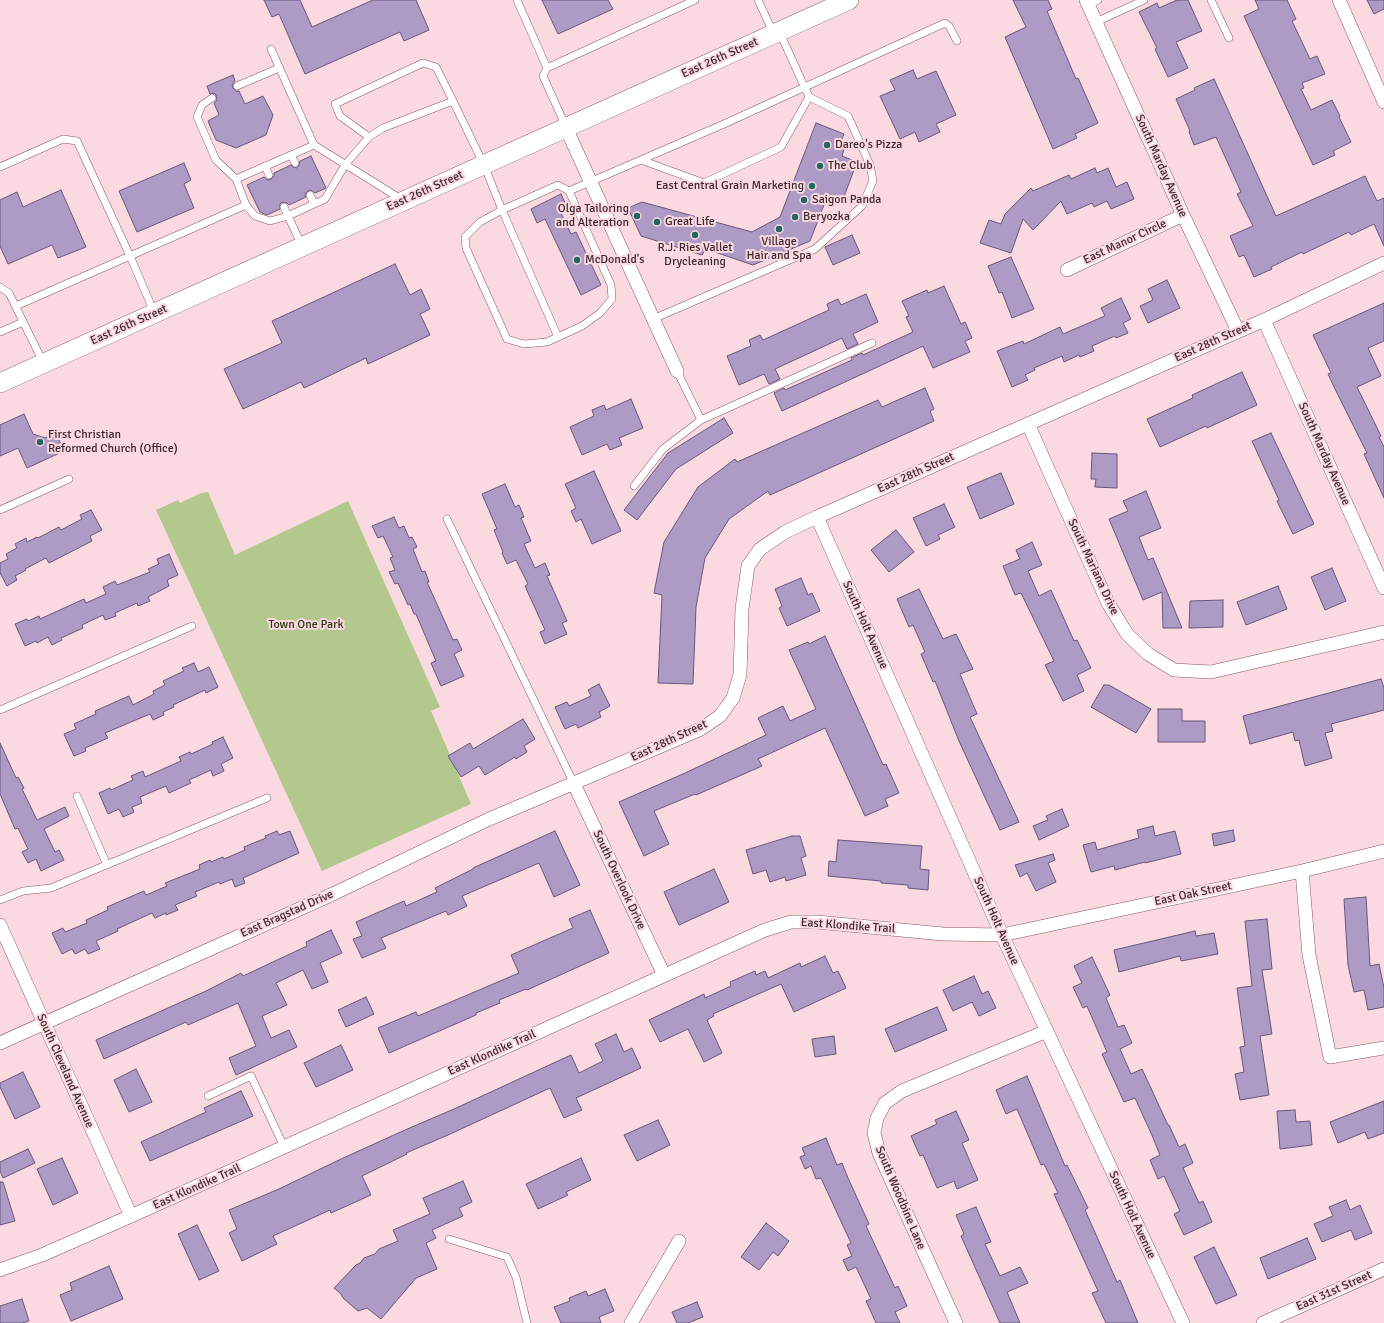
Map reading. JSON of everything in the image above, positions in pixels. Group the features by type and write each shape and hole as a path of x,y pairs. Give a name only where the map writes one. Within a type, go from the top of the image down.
{"main road":[{"name":"East 26th Street","path":"0,383 850,0"}],"street":[{"path":"1339,0 1384,102"},
{"name":"South Marday Avenue","path":"1091,2 1096,22 1183,215 1238,331"},
{"path":"566,128 676,371"},
{"name":"East Manor Circle","path":"1066,270 1183,215"},
{"name":"East 28th Street","path":"574,784 701,729 720,716 733,698 740,675 742,650 742,609 748,566 760,549 785,532 817,516 1264,320 1384,264"},
{"name":"South Marday Avenue","path":"1264,320 1384,588"},
{"name":"South Mariana Drive","path":"1028,424 1108,603 1127,634 1148,654 1174,670 1211,672 1384,632"},
{"name":"South Holt Avenue","path":"817,516 1002,935 1183,1323"},
{"name":"South Overlook Drive","path":"574,784 664,975"},
{"name":"East Bragstad Drive","path":"0,1044 333,894 487,820 574,784"},
{"name":"East Oak Street","path":"1002,935 1384,852"},
{"path":"1302,871 1309,955 1330,1057 1384,1048"},
{"name":"East Klondike Trail","path":"0,1270 42,1255 131,1216 765,930 791,922 817,922 943,934 1002,935"},
{"name":"South Cleveland Avenue","path":"0,925 131,1216"},
{"name":"South Woodbine Lane","path":"956,1323 879,1153 874,1133 877,1118 885,1103 902,1091 1047,1031"},
{"path":"631,1323 679,1241"},
{"name":"East 31st Street","path":"1263,1323 1384,1269"}],"lane":[{"path":"517,0 547,68"},
{"path":"566,128 543,76 547,68 695,0"},
{"path":"653,319 815,248 862,206 873,181 870,165 848,116 809,97 758,0"},
{"path":"1096,22 1144,0"},
{"path":"1211,0 1229,38"},
{"path":"569,191 724,124 945,23 949,26 957,41"},
{"path":"271,49 314,145 404,201"},
{"path":"368,136 340,116 335,104 423,63 436,67 484,165 502,210 558,337"},
{"path":"237,86 279,68"},
{"path":"641,160 704,183 781,148 809,97"},
{"path":"212,98 202,105 197,117 216,160 236,179 246,205 255,216 270,221 288,216 325,199 345,165 368,136 383,128 453,101"},
{"path":"0,167 63,140 77,141 130,256 154,313"},
{"path":"236,179 314,145"},
{"path":"291,155 295,163"},
{"path":"265,166 269,175"},
{"path":"558,184 569,191 611,285 612,299 600,313 582,326 547,342 524,344 507,339 466,248 465,237 480,222 502,210 558,184"},
{"path":"310,195 314,204"},
{"path":"16,306 246,205"},
{"path":"284,207 302,247"},
{"path":"0,287 10,293 44,363"},
{"path":"0,332 23,322"},
{"path":"634,486 663,449 701,420 872,343"},
{"path":"676,371 701,420"},
{"path":"0,510 69,479"},
{"path":"446,519 574,784"},
{"path":"0,710 192,626"},
{"path":"77,796 107,865"},
{"path":"0,900 23,891 51,888 266,798"},
{"path":"208,1096 251,1076 284,1147"},
{"path":"450,1239 507,1257 516,1277 527,1323"}],"green space":[{"name":"Town One Park","path":"208,492 235,555 348,501 440,707 431,711 471,804 322,871 156,510 178,500 180,503 201,493"}],"building":[{"path":"264,0 300,0 312,27 373,0 416,0 429,30 404,41 400,32 305,74 279,14 272,17"},
{"path":"542,0 608,0 613,9 558,34"},
{"path":"1013,0 1048,0 1052,9 1047,11 1076,79 1078,78 1098,123 1075,134 1077,138 1053,149 1005,37 1026,27"},
{"path":"1177,0 1188,0 1202,31 1176,42 1188,68 1168,77 1155,49 1157,48 1139,12 1157,3 1159,8"},
{"path":"1255,0 1287,0 1296,19 1292,21 1310,59 1317,56 1325,74 1302,83 1304,88 1301,89 1311,110 1332,100 1351,142 1333,151 1335,155 1313,165 1244,16 1259,9"},
{"path":"1367,0 1384,0 1384,9 1374,14"},
{"path":"913,70 917,79 936,71 956,115 936,124 940,132 919,142 915,132 900,139 880,96 895,90 890,80"},
{"path":"233,75 235,81 232,85 233,88 236,91 239,91 245,104 263,96 273,115 266,135 236,148 216,140 208,121 219,115 214,103 217,100 216,95 214,93 210,94 207,86"},
{"path":"1214,79 1276,216 1365,176 1377,201 1384,198 1384,246 1374,224 1351,235 1349,232 1303,254 1302,252 1271,267 1272,269 1254,277 1244,255 1239,257 1230,236 1253,226 1237,194 1241,192 1216,137 1194,145 1189,132 1190,131 1176,99 1195,90 1194,88"},
{"path":"816,123 844,134 840,144 845,146 842,156 857,162 842,202 827,197 810,241 753,265 706,249 702,255 641,236 628,208 642,202 752,232 780,217"},
{"path":"311,156 326,188 315,193 311,190 308,191 305,194 306,197 289,205 282,202 280,204 280,209 267,215 260,212 247,185 264,177 268,180 271,179 274,176 274,173 291,165 297,168 300,161"},
{"path":"184,163 191,180 184,184 194,208 137,232 119,191"},
{"path":"1095,168 1097,173 1108,168 1116,187 1127,182 1134,199 1111,209 1107,201 1094,207 1092,203 1067,214 1061,201 1033,230 1023,219 1011,253 980,243 989,220 1001,224 1005,214 1031,188 1033,191 1069,175 1071,179"},
{"path":"61,190 86,247 58,258 52,245 8,264 0,246 0,200 17,192 23,207"},
{"name":"McDonald's","path":"561,194 568,209 561,213 571,234 576,232 601,285 581,295 545,219 537,223 531,209"},
{"path":"852,235 860,253 833,265 825,247"},
{"path":"1011,257 1034,309 1012,318 1002,292 999,293 988,266"},
{"path":"395,264 410,295 421,289 430,309 420,314 430,335 368,364 366,358 304,388 301,382 243,409 224,369 282,343 272,321"},
{"path":"1167,280 1180,308 1148,323 1140,306 1153,300 1148,289"},
{"path":"944,286 961,324 965,322 972,338 965,341 970,352 933,368 923,346 782,411 774,393 784,388 785,390 852,360 851,358 862,353 863,355 913,332 906,317 909,316 902,301 927,290 928,293"},
{"path":"866,294 878,322 853,334 858,344 847,349 842,338 775,369 780,379 769,384 764,374 739,385 727,356 751,346 749,340 760,335 763,340 829,310 827,304 838,299 841,305"},
{"path":"1121,298 1131,319 1123,323 1128,333 1116,338 1115,336 1092,346 1094,351 1080,357 1079,355 1064,362 1062,356 1034,368 1035,370 1025,375 1028,380 1012,387 997,351 1023,341 1024,344 1060,327 1063,334 1105,316 1101,308"},
{"path":"1384,303 1384,341 1368,348 1381,376 1357,387 1381,436 1379,437 1384,447 1384,498 1364,454 1367,453 1328,374 1331,373 1313,335"},
{"path":"1242,372 1257,405 1207,428 1206,426 1160,447 1147,419 1193,398 1192,395"},
{"path":"925,388 934,409 930,411 934,421 770,495 768,491 729,519 705,558 696,607 693,684 658,683 662,595 654,593 664,542 698,487 735,459 737,462 878,400 882,407"},
{"path":"631,399 643,428 619,438 622,445 610,450 607,444 582,455 570,427 594,416 592,410 604,405 606,410"},
{"name":"First Christian Reformed Church (Office)","path":"24,414 33,434 45,438 56,433 64,451 27,468 18,448 0,456 0,425"},
{"path":"724,418 733,433 676,469 637,520 624,510 668,453"},
{"path":"1271,433 1314,524 1293,534 1277,501 1279,500 1252,441"},
{"path":"1092,453 1117,454 1117,488 1095,487 1096,479 1091,479"},
{"path":"594,471 621,531 592,544 581,519 576,522 571,511 576,508 565,484"},
{"path":"1001,473 1014,504 980,519 967,487"},
{"path":"505,484 515,507 519,505 524,517 521,518 531,541 524,544 535,568 545,563 550,575 547,576 567,621 562,623 567,634 545,644 540,632 545,630 525,586 528,584 516,560 507,564 494,530 497,529 482,494"},
{"path":"1146,491 1161,528 1139,537 1148,560 1153,558 1182,628 1163,628 1162,592 1143,600 1109,519 1128,511 1123,501"},
{"path":"944,504 955,527 938,535 940,539 926,546 913,518"},
{"path":"91,510 102,530 90,536 92,541 49,563 46,558 25,569 26,570 15,576 17,580 7,586 0,573 0,563 8,559 6,554 17,548 15,544 26,538 27,542 37,537 38,538 59,527 61,530 82,519 80,515"},
{"path":"394,517 399,528 404,526 409,538 412,537 417,547 413,549 422,572 425,571 429,582 427,582 453,640 457,639 462,650 454,654 464,676 441,686 431,663 436,661 416,614 414,614 410,604 408,605 398,583 395,584 389,572 395,570 390,558 393,557 383,536 378,538 372,526"},
{"path":"896,530 914,552 889,572 871,550"},
{"path":"1032,542 1042,565 1028,571 1039,596 1051,590 1074,641 1077,640 1091,668 1077,675 1084,691 1063,701 1045,665 1054,661 1021,593 1015,595 1003,566 1020,559 1016,550"},
{"path":"169,554 178,575 167,580 169,586 148,597 150,601 138,606 137,603 115,613 116,616 105,620 103,615 82,625 83,628 61,638 62,640 52,645 48,637 37,643 36,641 25,646 15,624 27,619 28,621 39,616 40,619 84,599 86,603 106,594 103,587 115,581 117,585 150,572 148,569 159,564 157,559"},
{"path":"1332,568 1346,601 1325,610 1311,577"},
{"path":"801,578 808,595 812,593 820,611 787,626 779,608 782,606 775,589"},
{"path":"1278,586 1287,609 1246,625 1237,602"},
{"path":"919,589 943,639 956,634 973,669 960,674 977,714 970,717 1019,822 1000,830 959,741 935,681 933,682 921,654 925,652 913,625 909,627 897,599"},
{"path":"1223,600 1223,627 1189,628 1190,601"},
{"path":"825,636 883,765 886,764 899,793 885,799 888,806 865,816 825,728 758,759 762,766 696,795 695,794 654,811 669,844 644,856 619,802 766,735 758,718 783,706 790,721 816,709 789,650 808,642 809,644"},
{"path":"194,663 198,672 209,667 218,687 206,693 205,690 173,705 174,707 163,712 164,715 153,720 150,714 105,733 108,738 85,748 86,751 74,756 64,734 76,729 74,724 96,714 95,711 129,696 133,705 154,694 153,691 165,685 163,681 184,671 182,668"},
{"path":"1381,679 1384,688 1384,710 1331,724 1333,731 1325,733 1332,758 1305,766 1299,740 1295,741 1293,732 1250,744 1243,716"},
{"path":"599,684 610,706 599,712 601,717 578,728 576,724 565,729 555,707 567,702 569,706 591,696 588,690"},
{"path":"1104,685 1109,685 1151,709 1136,733 1091,707"},
{"path":"1158,709 1182,709 1182,721 1205,721 1205,742 1158,742"},
{"path":"523,719 535,739 524,746 527,752 516,759 515,757 485,775 479,766 461,777 448,756 470,743 473,749"},
{"path":"223,737 233,758 221,764 224,771 213,776 211,770 189,780 191,783 169,793 166,786 140,797 142,803 132,807 134,812 123,817 119,809 108,814 99,793 110,788 111,790 133,780 131,776 143,771 145,777 181,761 179,757 190,752 191,754 213,744 212,742"},
{"path":"0,743 16,778 18,777 24,788 22,789 37,820 65,807 69,816 44,829 55,852 59,850 64,860 41,871 36,859 28,863 22,852 28,849 18,828 15,829 0,794"},
{"path":"1062,809 1069,826 1039,840 1033,826 1048,820 1046,816"},
{"path":"1153,826 1155,836 1175,831 1181,854 1115,870 1114,866 1091,872 1083,845 1095,842 1097,850 1139,838 1137,830"},
{"path":"1233,830 1235,841 1214,846 1212,834"},
{"path":"277,831 279,835 290,831 299,853 243,878 245,883 235,887 232,879 220,884 219,882 195,892 197,896 175,905 178,910 155,918 152,913 117,929 118,931 96,941 100,949 88,954 85,949 75,954 72,949 62,954 52,933 63,928 65,932 87,923 86,920 108,910 107,907 144,891 146,895 167,886 165,883 200,869 199,865 210,860 211,862 223,857 224,859 245,850 244,847 266,838 265,836"},
{"path":"555,831 580,885 554,897 539,863 462,896 467,906 448,915 446,911 381,938 386,948 362,958 353,939 362,936 356,922 404,901 406,906 437,892 435,888 473,868"},
{"path":"792,836 800,836 806,856 801,858 806,875 786,881 785,877 770,882 766,870 753,874 746,850"},
{"path":"838,840 922,846 920,869 929,870 928,890 908,888 908,885 881,883 881,881 828,876 829,861 836,862"},
{"path":"1053,854 1055,860 1048,863 1056,882 1036,891 1027,873 1020,877 1015,865"},
{"path":"714,869 729,902 679,925 664,892"},
{"path":"1366,897 1370,966 1379,964 1384,988 1384,1007 1368,1010 1364,990 1354,992 1348,965 1344,899"},
{"path":"590,910 609,953 527,990 526,989 499,1000 500,1003 476,1013 476,1015 389,1053 378,1028 416,1012 418,1016 519,973 511,955 573,928 569,919"},
{"path":"1267,919 1272,969 1262,970 1272,1034 1260,1036 1269,1095 1240,1100 1235,1074 1244,1072 1240,1047 1245,1046 1237,988 1252,986 1245,921"},
{"path":"331,930 342,953 320,963 328,982 312,989 303,970 276,983 287,1005 262,1016 271,1038 289,1030 297,1047 236,1075 229,1058 256,1046 238,1003 188,1025 186,1022 104,1059 96,1040 206,991 241,973 243,976 307,946 306,942"},
{"path":"1195,931 1196,936 1214,933 1218,954 1181,961 1180,956 1119,972 1114,950"},
{"path":"825,956 833,973 838,971 846,988 794,1012 781,984 713,1014 714,1016 707,1020 722,1053 704,1062 688,1029 660,1042 649,1020 704,994 705,998 731,986 730,982 755,971 756,975 765,971 768,978 800,963 801,967"},
{"path":"1092,957 1110,995 1106,998 1118,1027 1124,1025 1132,1043 1120,1049 1131,1074 1142,1069 1179,1147 1185,1144 1193,1163 1183,1168 1199,1203 1203,1201 1212,1222 1184,1235 1174,1214 1180,1211 1164,1176 1158,1179 1150,1160 1160,1155 1151,1133 1135,1098 1124,1102 1102,1054 1107,1052 1087,1006 1083,1008 1073,987 1082,983 1074,966"},
{"path":"974,976 982,994 988,991 996,1008 979,1016 972,1002 953,1011 943,990"},
{"path":"366,997 374,1014 346,1027 338,1010"},
{"path":"937,1007 947,1030 895,1052 885,1029"},
{"path":"616,1034 624,1052 632,1048 641,1068 576,1098 582,1110 564,1118 550,1088 406,1153 407,1154 362,1176 371,1195 331,1213 330,1210 273,1236 277,1244 242,1261 229,1233 237,1229 229,1210 279,1189 341,1159 571,1055 579,1073 603,1061 595,1044"},
{"path":"834,1036 836,1054 815,1057 812,1039"},
{"path":"341,1045 353,1070 316,1087 304,1063"},
{"path":"136,1069 152,1102 129,1112 114,1080"},
{"path":"23,1072 40,1107 15,1119 0,1087 0,1083"},
{"path":"1027,1076 1065,1166 1067,1165 1088,1208 1085,1210 1117,1282 1120,1280 1138,1323 1106,1323 1092,1293 1098,1291 1054,1194 1058,1193 1044,1164 1041,1165 1017,1109 1006,1114 996,1090"},
{"path":"241,1091 253,1116 150,1161 141,1142 206,1112 204,1108"},
{"path":"1384,1101 1384,1133 1368,1139 1365,1132 1338,1143 1330,1122"},
{"path":"1295,1110 1296,1122 1310,1121 1312,1145 1280,1149 1277,1111"},
{"path":"956,1111 969,1140 962,1143 978,1180 957,1189 954,1181 937,1188 923,1155 920,1156 911,1136 937,1124 935,1120"},
{"path":"658,1120 670,1145 637,1161 624,1135"},
{"path":"826,1138 837,1165 842,1163 869,1224 866,1226 895,1288 898,1286 907,1306 895,1312 900,1323 876,1323 866,1301 871,1299 856,1267 848,1271 843,1260 852,1256 847,1245 851,1243 821,1178 816,1179 811,1166 805,1169 800,1157 805,1155 802,1148"},
{"path":"28,1149 35,1163 3,1178 0,1171 0,1162"},
{"path":"62,1158 78,1193 53,1205 37,1169"},
{"path":"581,1158 591,1180 566,1192 568,1195 538,1209 526,1184"},
{"path":"463,1181 472,1202 459,1208 463,1216 432,1230 436,1238 426,1243 437,1269 416,1278 381,1319 367,1308 358,1311 334,1288 364,1258 375,1254 379,1249 398,1241 393,1230 430,1214 423,1198"},
{"path":"0,1182 3,1182 15,1221 0,1225"},
{"path":"1346,1200 1350,1210 1360,1205 1372,1233 1355,1240 1351,1230 1322,1242 1314,1224 1333,1216 1329,1207"},
{"path":"976,1207 991,1242 985,1244 1000,1276 1020,1267 1028,1283 1007,1292 1020,1323 1000,1323 961,1236 964,1234 956,1215"},
{"path":"766,1223 789,1241 778,1256 773,1252 759,1270 741,1257"},
{"path":"197,1225 219,1271 199,1280 178,1234"},
{"path":"1307,1238 1316,1259 1268,1279 1260,1258"},
{"path":"1214,1247 1237,1295 1216,1304 1194,1257"},
{"path":"109,1266 123,1299 71,1321 60,1295 72,1290 70,1283"},
{"path":"605,1289 614,1311 599,1317 601,1323 561,1323 554,1307 570,1301 569,1298 586,1291 588,1296"},
{"path":"22,1299 29,1321 22,1323 0,1323 0,1306"},
{"path":"697,1302 703,1317 688,1323 677,1323 672,1312"}],"place":[{"name":"Dareo's Pizza","path":"827,145"},
{"name":"The Club","path":"820,166"},
{"name":"East Central Grain Marketing","path":"812,186"},
{"name":"Saigon Panda","path":"804,200"},
{"name":"Olga Tailoring and Alteration","path":"637,216"},
{"name":"Beryozka","path":"795,217"},
{"name":"Great Life","path":"657,222"},
{"name":"Village Hair and Spa","path":"779,229"},
{"name":"R.J. Ries Vallet Drycleaning","path":"695,235"},
{"name":"McDonald's","path":"577,260"},
{"name":"First Christian Reformed Church (Office)","path":"40,442"}]}
